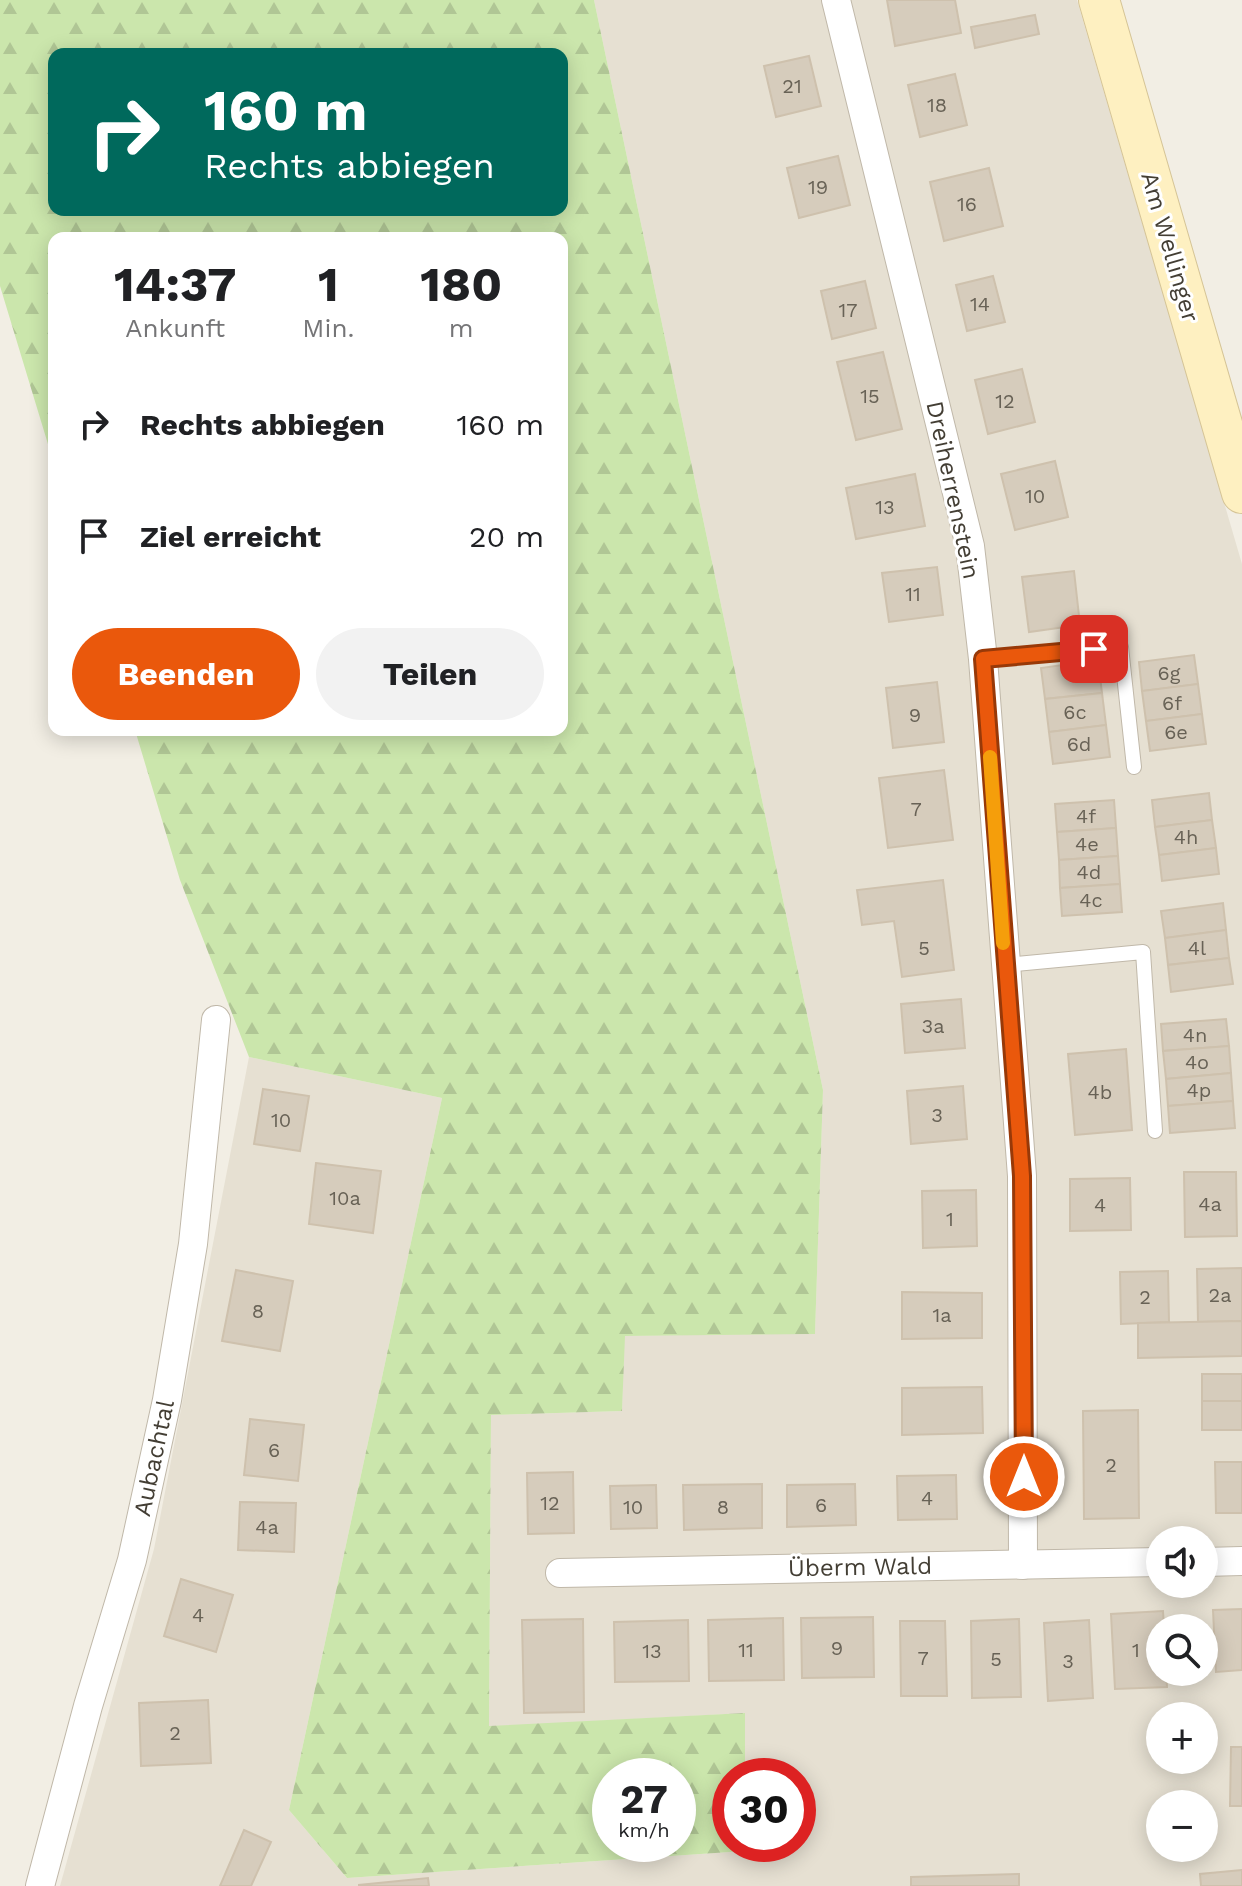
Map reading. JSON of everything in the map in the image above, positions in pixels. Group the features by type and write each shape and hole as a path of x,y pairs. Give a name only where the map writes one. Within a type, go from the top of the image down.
{"main road":[{"name":"Am Wellinger","path":"1099,0 1242,493"}],"street":[{"name":"Dreiherrenstein","path":"836,0 970,546 983,659 1022,1176 1023,1565"},
{"name":"Aubachtal","path":"40,1886 88,1706 132,1560 167,1400 193,1244 216,1020"},
{"path":"1218,1562 1242,1561"},
{"name":"Überm Wald","path":"560,1573 1146,1562"}],"lane":[{"path":"983,659 1121,647 1134,767"},
{"path":"1005,965 1143,952 1155,1131"}],"shaded area":[{"path":"594,0 1077,0 1242,564 1242,1886 60,1886 154,1549 249,1057 442,1098 289,1810 347,1878 592,1861 696,1862 696,1854 712,1853 712,1862 816,1862 816,1758 745,1758 745,1713 489,1727 491,1415 622,1411 624,1336 815,1333 823,1090"}],"green space":[{"path":"0,0 594,0 823,1090 815,1334 625,1336 622,1411 491,1415 489,1726 745,1713 745,1758 712,1758 712,1853 696,1854 696,1758 592,1758 592,1861 347,1878 289,1810 442,1098 249,1057 180,880 137,736 568,736 568,232 48,232 48,444 0,286"}],"building":[{"path":"887,0 955,0 961,33 895,46"},
{"path":"1035,15 1039,34 975,48 971,27"},
{"path":"809,56 821,106 776,117 764,66"},
{"path":"955,74 967,125 920,137 908,85"},
{"path":"838,156 850,205 799,218 787,168"},
{"path":"989,168 1003,226 944,241 930,182"},
{"path":"993,276 1005,322 967,331 956,285"},
{"path":"865,281 876,328 832,339 821,291"},
{"path":"883,352 902,429 856,440 837,362"},
{"path":"1022,369 1035,422 988,434 975,380"},
{"path":"1055,461 1068,517 1015,530 1001,474"},
{"path":"915,474 925,526 856,539 846,488"},
{"path":"937,567 943,615 889,622 882,573"},
{"path":"1074,571 1080,625 1029,632 1022,577"},
{"path":"1194,655 1198,684 1142,691 1139,662"},
{"path":"1098,660 1102,693 1045,699 1041,668"},
{"path":"937,682 944,742 893,748 886,688"},
{"path":"1198,684 1202,714 1146,721 1142,691"},
{"path":"1102,693 1106,725 1049,732 1045,699"},
{"path":"1202,714 1206,744 1150,751 1146,721"},
{"path":"1106,725 1110,757 1053,764 1049,732"},
{"path":"944,770 953,840 888,848 879,778"},
{"path":"1209,793 1212,820 1155,827 1152,800"},
{"path":"1114,800 1116,828 1057,832 1055,804"},
{"path":"1212,820 1216,848 1159,855 1155,827"},
{"path":"1116,828 1118,856 1059,860 1057,832"},
{"path":"1216,848 1219,874 1162,881 1159,855"},
{"path":"1118,856 1120,884 1060,888 1059,860"},
{"path":"943,880 954,970 902,977 894,921 862,925 857,890"},
{"path":"1120,884 1122,912 1062,916 1060,888"},
{"path":"1223,903 1226,930 1165,938 1161,911"},
{"path":"1226,930 1229,958 1168,965 1165,938"},
{"path":"1229,958 1233,984 1171,992 1168,965"},
{"path":"961,999 965,1048 905,1053 901,1004"},
{"path":"1226,1019 1229,1046 1163,1051 1161,1024"},
{"path":"1229,1046 1231,1073 1166,1079 1163,1051"},
{"path":"1126,1049 1132,1130 1075,1135 1068,1054"},
{"path":"1231,1073 1233,1101 1168,1106 1166,1079"},
{"path":"963,1086 967,1139 911,1144 907,1091"},
{"path":"263,1089 309,1096 300,1151 254,1144"},
{"path":"1233,1101 1235,1128 1170,1133 1168,1106"},
{"path":"316,1163 381,1171 373,1233 309,1224"},
{"path":"1184,1172 1236,1172 1237,1236 1185,1237"},
{"path":"1130,1178 1131,1230 1070,1231 1070,1179"},
{"path":"976,1190 977,1246 923,1248 922,1191"},
{"path":"1242,1268 1242,1321 1198,1322 1197,1269"},
{"path":"236,1270 293,1281 280,1351 222,1341"},
{"path":"1168,1271 1169,1322 1121,1324 1120,1272"},
{"path":"902,1292 982,1293 982,1338 902,1339"},
{"path":"1242,1321 1242,1356 1138,1358 1138,1323"},
{"path":"1202,1374 1242,1374 1242,1401 1202,1401"},
{"path":"982,1387 983,1433 902,1435 902,1388"},
{"path":"1202,1401 1242,1401 1242,1430 1202,1430"},
{"path":"1138,1410 1139,1518 1084,1519 1083,1411"},
{"path":"250,1419 304,1425 298,1481 244,1475"},
{"path":"1215,1462 1242,1462 1242,1513 1216,1513"},
{"path":"573,1472 574,1533 528,1534 527,1473"},
{"path":"956,1475 957,1519 898,1520 897,1476"},
{"path":"762,1484 762,1528 684,1530 683,1485"},
{"path":"855,1484 856,1525 787,1527 787,1485"},
{"path":"656,1485 657,1528 611,1529 610,1486"},
{"path":"240,1502 296,1503 294,1552 238,1550"},
{"path":"181,1579 233,1595 216,1652 164,1636"},
{"path":"1242,1609 1242,1670 1218,1672 1218,1614 1213,1614 1213,1610"},
{"path":"1163,1611 1163,1614 1146,1614 1146,1686 1167,1687 1115,1689 1111,1614"},
{"path":"873,1617 874,1677 802,1678 801,1618"},
{"path":"783,1618 784,1680 709,1681 708,1620"},
{"path":"583,1619 584,1712 524,1713 522,1620"},
{"path":"1019,1619 1021,1697 972,1698 971,1621"},
{"path":"688,1620 689,1681 615,1682 614,1622"},
{"path":"1089,1620 1093,1698 1048,1701 1044,1623"},
{"path":"900,1621 945,1621 947,1696 901,1696"},
{"path":"208,1700 211,1763 141,1766 139,1703"},
{"path":"1231,1747 1242,1747 1242,1806 1230,1806"},
{"path":"244,1830 271,1842 251,1886 220,1886"},
{"path":"1242,1870 1242,1886 1201,1886 1200,1874"},
{"path":"1019,1874 1019,1886 911,1886 911,1877"},
{"path":"428,1878 429,1886 359,1886 359,1885"}],"slow traffic":[{"path":"990,757 1003,943"}],"route":[{"path":"1024,1477 1022,1176 983,659 1094,649"}]}
